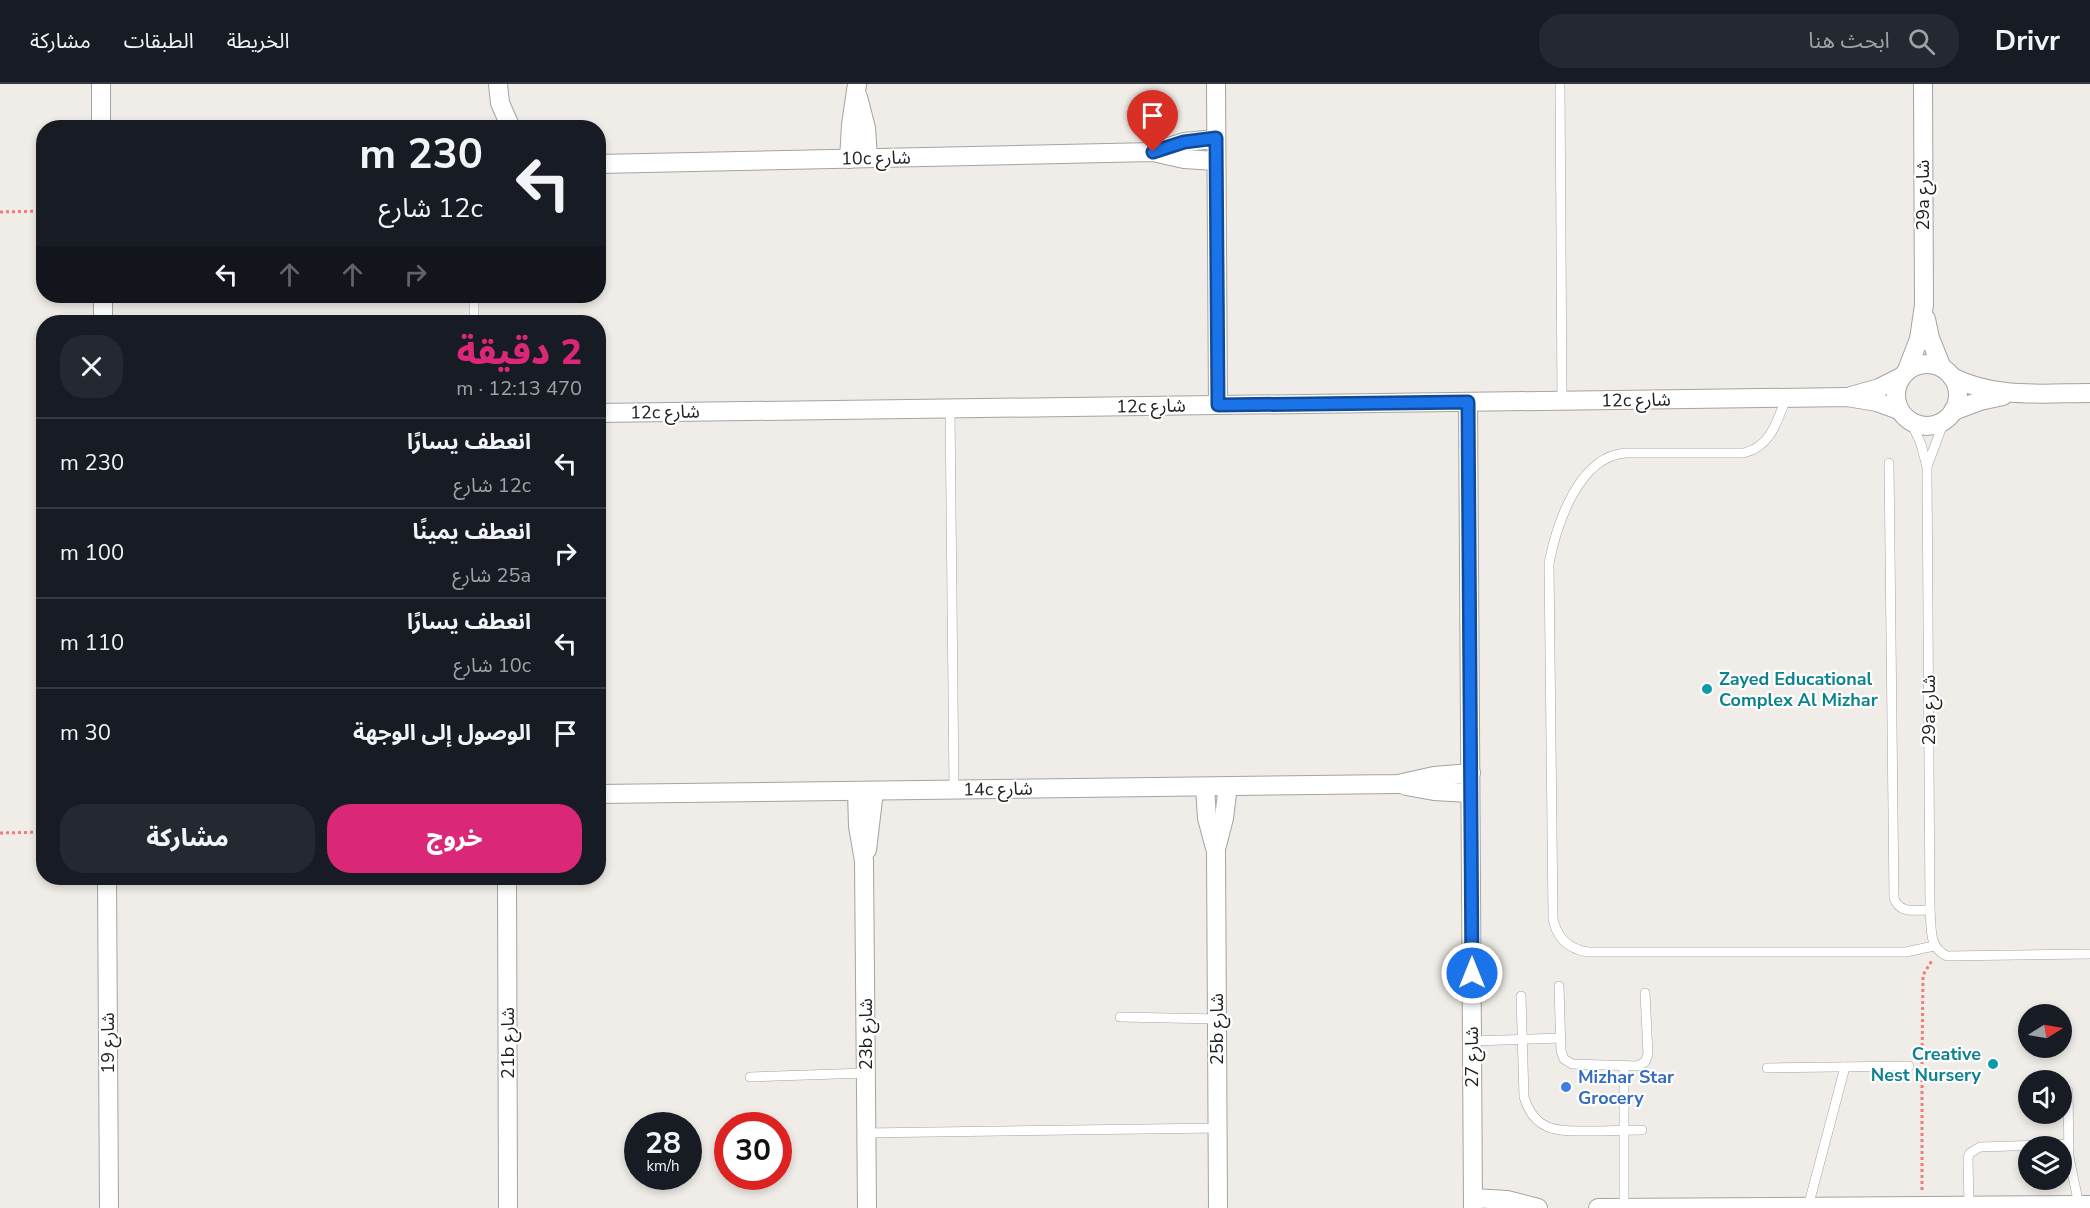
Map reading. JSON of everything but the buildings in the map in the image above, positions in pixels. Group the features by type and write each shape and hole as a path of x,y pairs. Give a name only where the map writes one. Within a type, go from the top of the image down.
{"street":[{"path":"101,84 101,120"},
{"path":"1216,84 1218,405"},
{"name":"29a شارع","path":"1904,373 1919,339 1924,305 1923,84"},
{"path":"496,120 498,88"},
{"path":"498,88 507,120"},
{"path":"857,88 866,128 868,158"},
{"path":"849,159 851,125 857,88"},
{"name":"10c شارع","path":"1153,152 1184,142 1216,138"},
{"name":"10c شارع","path":"606,164 1153,152 1184,159 1216,161"},
{"name":"29a شارع","path":"1924,305 1930,338 1947,372"},
{"path":"2017,394 1980,388 1924,363 1915,365 1904,373 1895,393 1905,416 1931,426 1980,401 2017,394 2090,393"},
{"path":"1947,372 1958,394 1949,416"},
{"name":"12c شارع","path":"1846,397 1879,388 1904,373"},
{"name":"12c شارع","path":"606,413 1846,397 1877,402 1905,416"},
{"name":"شارع 27","path":"1468,402 1473,1203"},
{"name":"14c شارع","path":"1398,784 1434,776 1471,773"},
{"name":"14c شارع","path":"606,794 1398,784 1434,791 1470,793"},
{"name":"25b شارع","path":"1218,1208 1216,849 1224,818 1228,786"},
{"name":"25b شارع","path":"1205,787 1207,818 1216,849"},
{"name":"23b شارع","path":"865,791 858,826 864,861 867,1208"},
{"name":"شارع 19","path":"105,1208 107,885"},
{"name":"21b شارع","path":"507,885 508,1208"},
{"path":"1473,1203 1507,1200 1538,1208"},
{"path":"1598,1208 2084,1205"}],"lane":[{"path":"1560,84 1562,401"},
{"path":"1786,398 1770,436 1765,443 1752,451 1744,453 1626,453 1609,456 1594,467 1581,483 1560,521 1549,563 1553,919 1555,929 1565,943 1572,948 1588,952 1906,952 1937,949 1947,956 2090,954"},
{"path":"950,409 954,789"},
{"name":"29a شارع","path":"1905,416 1921,444 1927,466 1930,910 1937,949"},
{"name":"29a شارع","path":"1927,466 1949,416"},
{"path":"1889,463 1894,898 1898,906 1906,910 1930,910"},
{"path":"1559,986 1562,1056 1568,1062 1638,1066 1647,1058 1645,993"},
{"path":"1521,996 1524,1097 1536,1120 1559,1131 1642,1130"},
{"path":"1120,1017 1217,1019"},
{"path":"1472,1041 1560,1038"},
{"path":"1624,1065 1624,1208"},
{"path":"1767,1068 1910,1066"},
{"path":"1808,1207 1845,1067"},
{"path":"750,1077 866,1073"},
{"path":"866,1133 1218,1128"},
{"path":"1969,1206 1968,1158 1975,1149 2018,1146"},
{"path":"2072,1175 2084,1205"}],"path":[{"path":"0,212 36,211"},
{"path":"0,833 36,832"},
{"path":"1917,1207 1922,980 1937,949"}],"place":[{"name":"Zayed Educational Complex Al Mizhar","path":"1707,689"},
{"name":"Creative Nest Nursery","path":"1993,1064"},
{"name":"Mizhar Star Grocery","path":"1566,1087"}],"route":[{"path":"1153,152 1184,142 1216,138 1218,405 1468,402 1472,973"}]}
